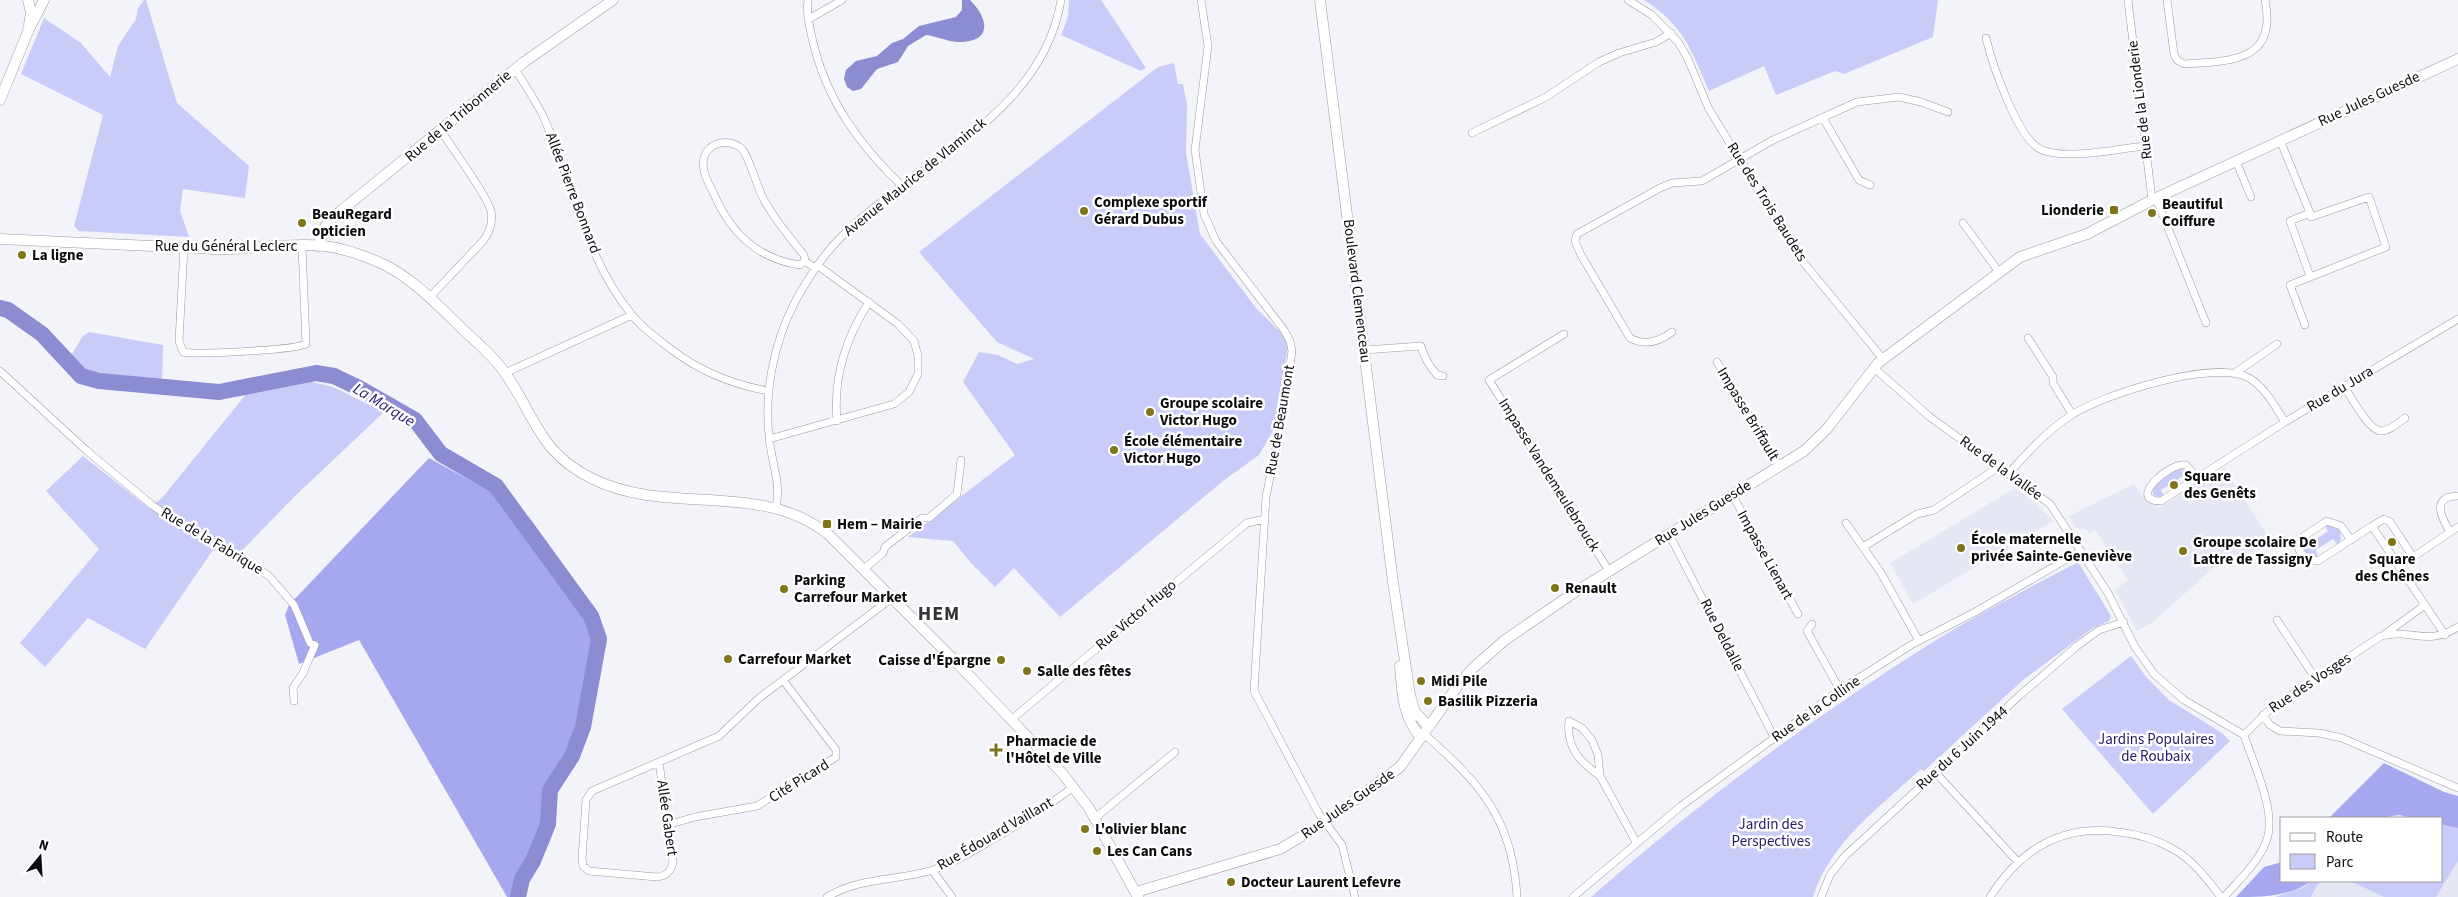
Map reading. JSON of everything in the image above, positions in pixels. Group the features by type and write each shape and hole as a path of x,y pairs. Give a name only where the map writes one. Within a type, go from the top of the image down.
{"street":[{"path":"28,0 31,13 29,29"},
{"path":"0,100 29,29 44,0"},
{"name":"Rue de la Tribonnerie","path":"318,246 325,227 332,218 515,70 614,0"},
{"path":"808,0 809,19 819,63 837,106 867,151 903,187"},
{"path":"809,19 842,0"},
{"name":"Avenue Maurice de Vlaminck","path":"776,507 779,488 769,439 769,391 775,355 795,302 816,267 851,228 1000,108 1019,90 1049,45 1061,0"},
{"name":"Rue de Beaumont","path":"1201,0 1208,46 1195,150 1204,214 1216,241 1284,330 1292,345 1288,387 1268,490 1254,691 1325,821 1344,849 1356,897"},
{"name":"Boulevard Clemenceau","path":"1320,0 1394,582 1404,708 1412,726 1424,733"},
{"name":"Rue des Trois Baudets","path":"1628,0 1652,15 1671,33 1687,57 1709,109 1794,250 1883,359"},
{"name":"Rue de la Lionderie","path":"2128,0 2145,146 2154,199 2206,323"},
{"path":"2168,0 2174,54 2177,60 2184,64 2243,57 2254,51 2265,32 2267,16 2265,0"},
{"path":"1472,133 1546,97 1599,62 1619,53 1656,42 1671,33"},
{"path":"1986,38 2001,88 2036,147 2049,152 2076,152 2145,146"},
{"name":"Rue Jules Guesde","path":"1137,895 1280,849 1325,821 1395,772 1459,684 1488,655 1524,626 1804,451 1819,437 1883,359 2026,254 2079,238 2154,199 2458,59"},
{"name":"Allée Pierre Bonnard","path":"515,70 544,116 597,259 632,316 664,344 695,365 738,384 769,391"},
{"path":"1672,332 1661,340 1643,342 1630,338 1581,255 1576,241 1577,234 1672,182 1702,181 1771,141 1857,102 1878,98 1909,99 1948,112"},
{"path":"1823,118 1859,180 1870,185"},
{"path":"429,298 483,241 489,233 491,222 491,212 487,203 441,131"},
{"path":"2280,140 2311,217 2369,198 2386,246 2290,285 2305,325"},
{"path":"720,143 729,143 742,150 764,200 781,227 804,255 805,261 800,265 774,259 752,246 734,230 721,211 704,171 704,159 711,147 720,143"},
{"path":"2236,161 2251,197"},
{"path":"2310,213 2290,221 2310,276"},
{"path":"1963,223 1999,272"},
{"name":"Rue du Général Leclerc","path":"0,238 233,249 318,246 348,251 384,264 429,298 486,352 506,373 548,445 565,462 591,478 643,496 742,502 776,507 796,514 821,528 864,569 1012,720 1073,787 1095,818 1137,895"},
{"path":"184,247 179,341 183,352 195,353 265,350 306,344 302,246"},
{"path":"769,439 894,404 909,392 918,374 918,356 910,335 869,302 805,261"},
{"path":"837,421 836,389 845,348 855,325 869,302"},
{"path":"506,373 632,316"},
{"name":"Rue du Jura","path":"2285,422 2458,319"},
{"name":"Impasse Vandemeulebrouck","path":"1564,334 1489,380 1610,571"},
{"path":"2028,338 2053,377 2053,383 2072,414"},
{"path":"1364,350 1413,344 1421,346 1424,357 1430,367 1437,375 1443,376"},
{"path":"2234,372 2277,344"},
{"name":"Impasse Briffault","path":"1717,362 1779,466"},
{"name":"Rue de la Vallée","path":"1874,368 1923,411 2050,504 2124,622 2145,664 2162,683 2184,700 2244,735"},
{"name":"Rue de la Fabrique","path":"0,371 87,450 152,505 214,544 254,565 282,589 298,613 310,643 315,645 303,673 293,688 294,701"},
{"path":"2009,473 2047,434 2072,414 2128,390 2216,372 2234,372 2250,379 2263,389 2285,422 2198,478 2161,501 2154,500 2148,494 2152,482 2178,465 2186,465 2198,478"},
{"path":"2344,386 2371,426 2378,430 2387,430 2406,418"},
{"path":"864,569 883,553 885,547 922,518 928,518 958,494 961,460"},
{"path":"1863,547 1917,514 1934,510 2000,466"},
{"name":"Impasse Lienart","path":"1732,496 1798,614"},
{"path":"2450,532 2439,510 2445,501 2458,496"},
{"name":"Rue Victor Hugo","path":"1012,720 1247,524 1265,519"},
{"path":"2350,540 2341,526 2327,521 2304,536 2299,550 2307,559 2318,561 2381,520 2390,522 2413,556"},
{"path":"1846,523 1885,580 1919,641"},
{"path":"2372,526 2445,635"},
{"path":"2400,566 2458,527"},
{"name":"Rue Deldalle","path":"1669,534 1774,737"},
{"name":"Rue de la Colline","path":"1572,897 1636,842 1774,737 1840,690 1919,641 2081,551"},
{"name":"Allée Gabert","path":"659,762 673,862 671,870 665,876 657,877 594,873 584,866 586,800 589,794 659,762 719,736 754,702 892,598"},
{"name":"Rue des Vosges","path":"2244,735 2263,715 2425,605"},
{"path":"2277,620 2316,678"},
{"name":"Rue du 6 Juin 1944","path":"1821,897 1830,875 1845,856 2031,685 2099,630 2124,622"},
{"path":"1812,624 1808,626 1807,630 1840,690"},
{"name":"Rue des Vosges","path":"2381,636 2397,633 2427,638 2445,635 2458,627"},
{"name":"Cité Picard","path":"668,825 695,817 761,804 836,757 836,750 783,680"},
{"path":"2263,715 2270,725 2280,731 2319,733 2342,738 2458,788"},
{"path":"1600,776 1583,764 1573,751 1569,737 1569,721 1582,728 1592,740 1598,754 1600,776 1636,842"},
{"path":"1424,733 1462,767 1489,800 1509,847 1517,897"},
{"path":"1990,897 2018,862 2039,846 2075,832 2096,829 2128,833 2151,839 2173,849 2192,863 2223,897 2256,859 2269,834 2270,824 2266,800 2244,735"},
{"path":"1095,818 1175,752"},
{"path":"1936,772 2018,862"},
{"name":"Rue Édouard Vaillant","path":"827,897 843,888 862,882 932,870 967,854 1032,817 1073,787"},
{"path":"932,870 952,897"}],"shaded area":[{"path":"962,0 970,0 977,8 984,22 982,34 977,39 957,42 926,35 908,46 898,62 877,69 861,89 853,91 847,87 844,79 846,70 856,61 877,56 892,43 903,39 919,26 956,17 962,10"},
{"path":"429,458 491,492 512,520 531,520 560,560 602,627 600,662 581,750 553,792 546,845 525,888 525,897 507,897 359,640 299,664 285,615 289,605"},
{"name":"Groupe scolaire De Lattre de Tassigny","path":"2224,467 2271,541 2233,567 2221,561 2153,622 2137,631 2115,590 2128,580 2095,530 2090,533 2085,529 2076,528 2069,516 2134,484 2148,503 2160,507"},
{"name":"École maternelle privée Sainte-Geneviève","path":"2015,488 2037,504 2053,521 1913,604 1890,563"},
{"path":"2384,763 2444,792 2458,796 2458,828 2443,825 2443,817 2409,817 2399,815 2387,817 2330,817"},
{"path":"2458,861 2458,897 2436,897"},
{"path":"2280,863 2280,882 2309,882 2285,893 2236,897 2264,867"},
{"path":"2322,882 2352,882 2384,897 2311,897 2318,884"}],"green space":[{"path":"146,0 177,103 249,166 245,198 183,189 180,211 189,237 79,231 74,226 103,115 21,74 44,18 81,43 110,77 118,46 136,19 138,8"},
{"path":"1069,0 1101,0 1146,68 1141,71 1061,35 1068,17"},
{"path":"1644,0 1938,0 1933,37 1844,74 1835,71 1776,95 1764,66 1709,91 1685,40 1669,19"},
{"path":"1174,63 1178,84 1183,84 1187,105 1186,153 1200,234 1256,308 1286,338 1288,346 1274,429 1259,455 1223,481 1060,617 1014,568 995,587 970,562 953,541 908,537 1015,455 963,382 979,352 998,355 1017,364 1034,359 997,342 919,252 1158,67"},
{"path":"89,332 163,345 162,385 99,379 82,373 68,360 83,336"},
{"path":"308,381 333,387 384,412 294,497 234,559 213,550 145,649 88,618 45,667 20,643 99,549 46,491 83,456 149,508 162,498 247,393"},
{"path":"2179,468 2188,471 2188,480 2183,476 2161,490 2164,496 2153,495 2153,485"},
{"path":"2325,526 2336,526 2340,531 2341,540 2337,544 2333,539 2316,550 2318,557 2307,555 2302,544 2307,538 2311,543 2328,531"},
{"name":"Jardin des Perspectives","path":"2078,562 2111,616 2109,621 2093,628 2023,680 1924,771 1921,769 1874,811 1858,826 1831,859 1813,897 1591,897 1714,795 1800,731 1951,631"},
{"name":"Jardins Populaires de Roubaix","path":"2131,656 2147,678 2169,700 2222,733 2230,741 2153,814 2062,709"},
{"path":"2443,825 2458,828 2458,861 2436,897 2384,897 2352,882 2443,882"},
{"path":"2310,882 2322,882 2318,884 2311,897 2275,897 2304,887"}],"waterway":[{"name":"La Marque","path":"0,308 8,310 42,334 81,376 99,381 219,392 316,373 334,376 415,420 441,454 496,486 591,616 599,639 583,727 572,756 550,790 548,824 533,861 522,879 518,897"}],"place":[{"name":"Lionderie","path":"2114,210"},
{"name":"Complexe sportif Gérard Dubus","path":"1084,211"},
{"name":"Beautiful Coiffure","path":"2152,213"},
{"name":"BeauRegard opticien","path":"302,223"},
{"name":"La ligne","path":"22,255"},
{"name":"Groupe scolaire Victor Hugo","path":"1150,412"},
{"name":"École élémentaire Victor Hugo","path":"1114,450"},
{"name":"Square des Genêts","path":"2174,485"},
{"name":"Hem – Mairie","path":"827,524"},
{"name":"Square des Chênes","path":"2392,542"},
{"name":"École maternelle privée Sainte-Geneviève","path":"1961,548"},
{"name":"Groupe scolaire De Lattre de Tassigny","path":"2183,551"},
{"name":"Renault","path":"1555,588"},
{"name":"Parking Carrefour Market","path":"784,589"},
{"name":"Carrefour Market","path":"728,659"},
{"name":"Caisse d'Épargne","path":"1001,660"},
{"name":"Salle des fêtes","path":"1027,671"},
{"name":"Midi Pile","path":"1421,681"},
{"name":"Basilik Pizzeria","path":"1428,701"},
{"name":"Pharmacie de l'Hôtel de Ville","path":"996,750"},
{"name":"L'olivier blanc","path":"1085,829"},
{"name":"Les Can Cans","path":"1097,851"},
{"name":"Docteur Laurent Lefevre","path":"1231,882"}],"district":[{"name":"HEM","path":"939,614"}]}
